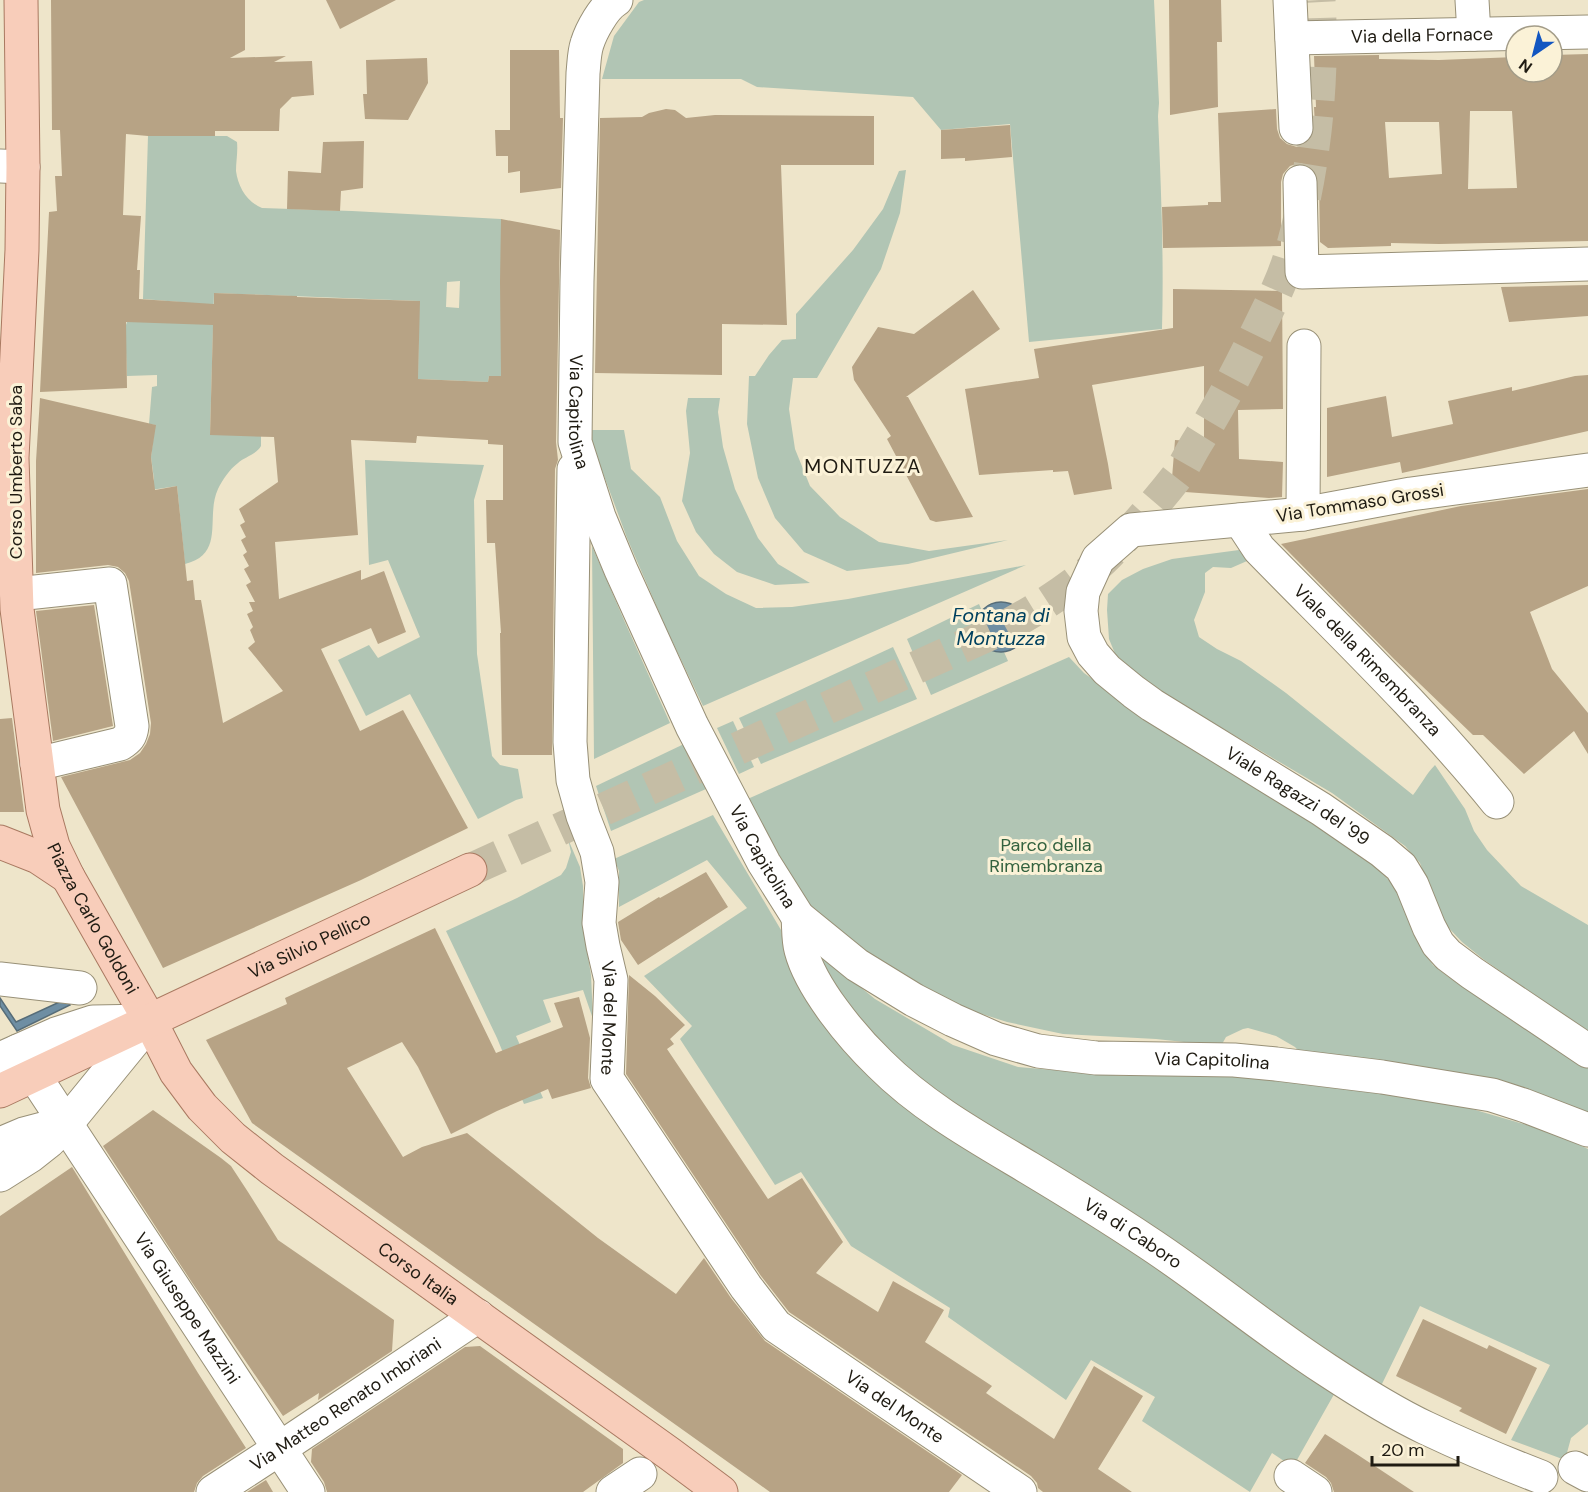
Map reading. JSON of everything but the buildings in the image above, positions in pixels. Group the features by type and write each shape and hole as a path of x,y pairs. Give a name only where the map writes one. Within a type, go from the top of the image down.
{"main road":[{"name":"Corso Umberto Saba","path":"21,0 12,166 22,250 12,458 11,603 43,810"},
{"name":"Piazza Carlo Goldoni","path":"43,810 53,846 68,878 150,1021"},
{"path":"0,842 38,857 68,878"},
{"name":"Via Silvio Pellico","path":"150,1021 470,870"},
{"path":"0,1091 18,1061 150,1021"},
{"name":"Corso Italia","path":"150,1021 176,1072 202,1107 233,1138 280,1175 721,1492"}],"street":[{"name":"Via Capitolina","path":"616,0 610,3 586,45 583,73 575,442 593,498 621,570 692,726 764,863 798,917 857,965 914,1000 996,1039 1038,1051 1096,1059 1245,1061 1450,1087 1492,1095 1588,1130"},
{"path":"1290,0 1296,128"},
{"path":"1472,0 1474,34"},
{"name":"Via della Fornace","path":"1292,38 1588,32"},
{"path":"1300,182 1302,272 1588,264"},
{"path":"1303,514 1304,346"},
{"name":"Via del Monte","path":"575,442 570,742 573,780 583,816 597,852 602,882 599,923 611,980 608,1079 746,1287 776,1326 1020,1492"},
{"name":"Via Tommaso Grossi","path":"1131,530 1303,514 1411,494 1588,470"},
{"name":"Viale della Rimembranza","path":"1240,520 1259,549 1435,728 1497,802"},
{"name":"Viale Ragazzi del '99","path":"1131,530 1098,559 1083,592 1081,611 1084,637 1093,654 1107,670 1152,705 1321,808 1382,851 1401,867 1412,885 1438,944 1448,955 1472,974 1588,1051"},
{"path":"11,603 110,584 132,734 120,744 37,764"},
{"name":"Via di Caboro","path":"798,917 801,951 831,1008 881,1066 924,1102 965,1130 1147,1242 1296,1349 1354,1387 1424,1427 1541,1477"},
{"path":"0,979 80,988"},
{"path":"0,1175 30,1156 66,1124 150,1021"},
{"path":"18,1061 66,1124"},
{"path":"0,1144 24,1134 66,1124"},
{"name":"Via Giuseppe Mazzini","path":"66,1124 308,1492"},
{"name":"Via Matteo Renato Imbriani","path":"213,1492 477,1316"}],"green space":[{"path":"644,0 1154,0 1159,103 1162,329 1029,342 1010,124 941,130 913,97 757,87 741,79 602,79 614,36 639,2"},
{"path":"148,136 227,136 237,142 236,171 241,188 252,202 262,208 501,219 501,339 545,378 489,376 488,382 418,379 419,301 214,293 210,434 261,436 261,446 235,466 224,478 215,500 212,533 206,552 198,559 185,564 177,486 151,490 154,479 151,457 155,425 149,424 152,387 157,386 157,375 127,376 126,352 107,324 126,325 127,322 180,302 143,299","holes":["460,281 459,308 446,307 447,282"]},
{"path":"906,170 900,213 881,269 817,378 793,378 789,409 795,449 810,486 840,517 879,542 929,551 1008,540 908,564 847,571 804,552 775,518 758,478 747,424 749,376 755,376 782,340 796,339 796,314 853,250 883,209 899,171"},
{"path":"688,398 720,398 718,412 723,447 735,489 758,538 778,564 810,583 775,585 737,572 714,554 696,532 682,501 690,453 686,411"},
{"path":"587,430 624,430 631,469 660,497 677,541 699,576 726,594 756,608 792,607 848,599 1026,565 703,706 627,538"},
{"path":"365,460 484,465 474,500 477,654 492,756 500,765 518,769 523,798 478,819 410,694 366,716 338,660 369,645 378,658 420,637 388,560 369,565"},
{"path":"592,546 670,723 594,759"},
{"path":"1239,550 1247,561 1231,568 1213,567 1205,573 1205,592 1194,620 1199,637 1241,661 1286,693 1413,795 1435,765 1465,809 1474,831 1487,850 1521,886 1588,925 1588,1032 1462,942 1446,925 1436,906 1420,863 1405,846 1332,793 1161,692 1125,666 1116,656 1109,639 1108,594 1122,580 1143,569 1172,559"},
{"path":"979,604 982,611 976,628 995,651 1004,652 1008,661 931,695 907,639"},
{"path":"893,647 917,699 761,764 739,718"},
{"name":"Parco della Rimembranza","path":"1069,657 1084,673 1151,721 1365,857 1400,891 1425,954 1433,965 1588,1067 1588,1118 1302,1055 1295,1047 1276,1036 1248,1028 1226,1037 1221,1046 1156,1039 1063,1034 1007,1022 963,1008 918,986 877,961 817,917 743,801"},
{"path":"733,721 754,767 739,774 717,728"},
{"path":"684,744 706,789 611,831 596,786"},
{"path":"713,815 781,930 785,953 833,1032 1101,1230 1337,1389 1293,1467 1272,1453 1250,1492 1142,1421 1155,1397 1091,1360 1066,1400 948,1317 950,1308 851,1246 801,1172 775,1185 680,1039 692,1026 644,976 747,908 707,860 619,907 619,871 614,859"},
{"path":"568,839 580,867 583,886 584,932 591,975 593,1019 583,990 543,1000 551,1022 516,1036 543,1098 524,1104 497,1038 446,931 561,875 571,852"},
{"path":"823,958 875,999 953,1045 1018,1067 1124,1076 1233,1076 1335,1087 1455,1104 1551,1132 1588,1149 1588,1424 1571,1438 1565,1460 1511,1440 1550,1365 1420,1306 1381,1386 932,1095 862,1026 822,964 820,960"}],"water":[{"name":"Fontana di Montuzza","path":"1001,602 1019,609 1026,627 1019,645 1001,652 983,645 976,627 983,609"},
{"path":"0,998 16,1022 66,999 70,1005 17,1031 0,1006"}],"tunnel":[{"path":"470,870 1001,629 1062,592 1108,555 1181,471 1234,377 1284,274 1299,222 1311,159 1320,63 1319,0"}],"district":[{"name":"MONTUZZA","path":"863,466"}]}
